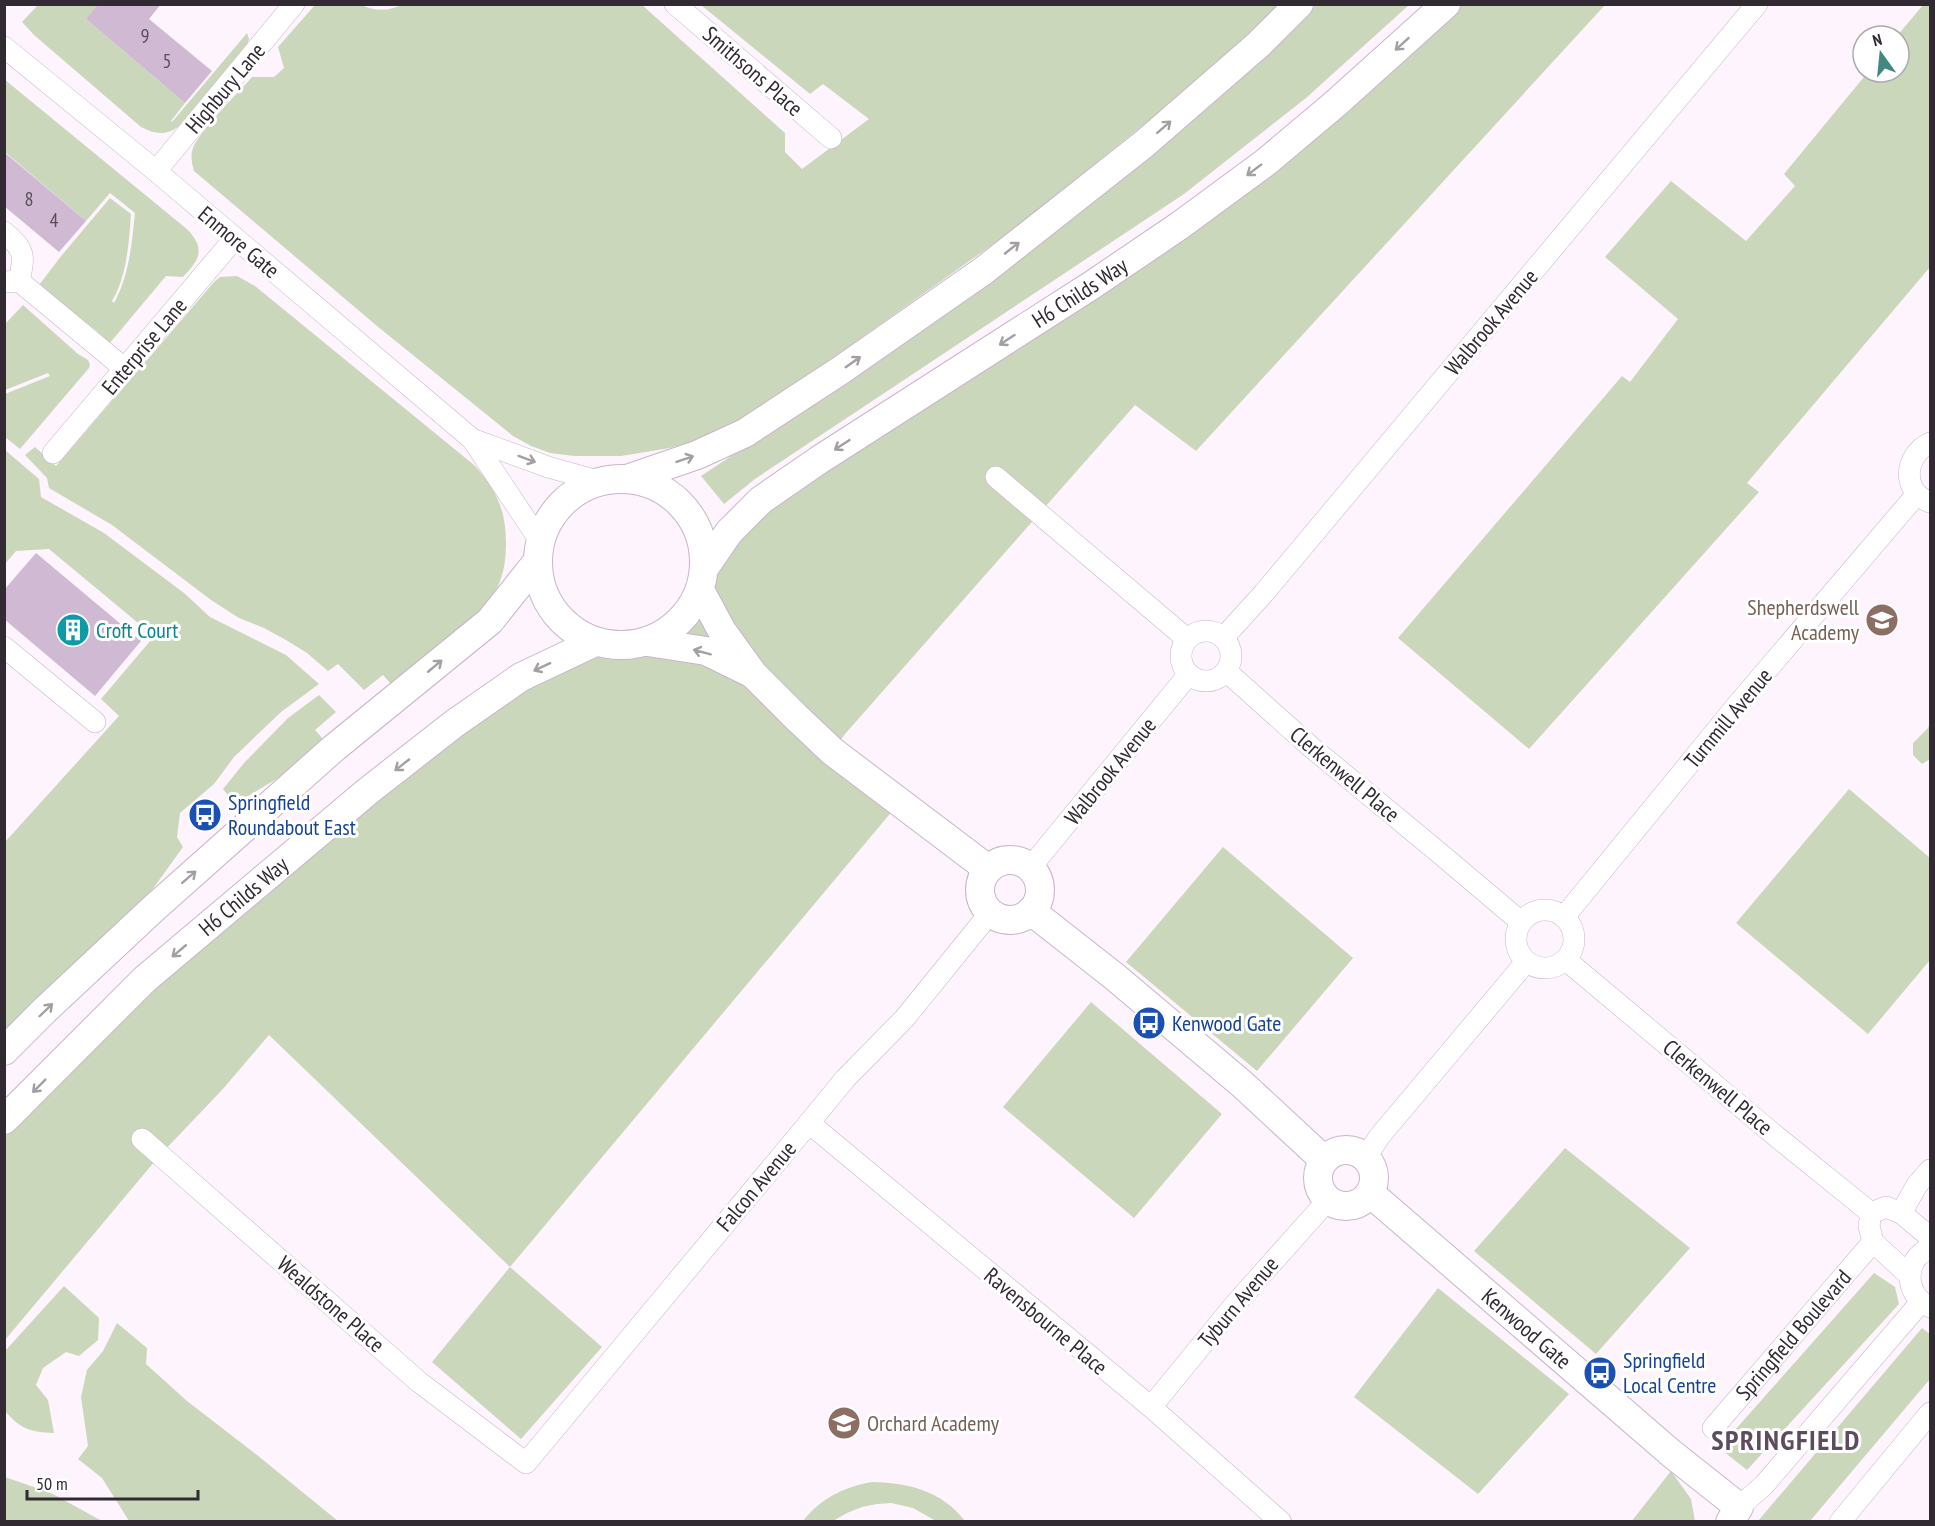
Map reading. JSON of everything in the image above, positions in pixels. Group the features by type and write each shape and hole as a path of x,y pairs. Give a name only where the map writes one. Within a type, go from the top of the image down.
{"street":[{"name":"Highbury Lane","path":"156,171 294,4"},
{"name":"Smithsons Place","path":"675,4 831,138"},
{"path":"630,478 697,455 745,433 973,278 1144,144 1259,44 1299,4"},
{"name":"H6 Childs Way","path":"703,578 729,532 761,500 1179,226 1266,162 1335,104 1446,4"},
{"name":"Walbrook Avenue","path":"1224,637 1285,568 1757,4"},
{"name":"Enmore Gate","path":"4,48 156,171 472,439 538,552"},
{"path":"4,232 19,245 24,260 12,282 125,369"},
{"name":"Enterprise Lane","path":"53,453 235,238"},
{"name":"Enmore Gate","path":"472,439 548,467 598,481"},
{"path":"1924,498 1909,478 1909,469 1917,453 1930,443"},
{"path":"996,477 1187,639"},
{"path":"4,1051 153,909 334,748 490,621 538,552 552,514 572,494 598,481 614,478 630,478 654,485 676,498 693,518 703,541 703,578 722,631 753,674 832,751 988,869"},
{"name":"Turnmill Avenue","path":"1564,917 1738,704 1924,498"},
{"path":"538,552 541,588 553,612 572,630 595,642 622,646 648,642 706,651 753,674"},
{"path":"648,642 671,630 690,610 703,578"},
{"path":"1209,630 1224,637 1228,643 1231,658 1226,671 1220,677 1204,681 1189,674 1181,657 1181,651 1187,639 1193,634 1209,630"},
{"name":"H6 Childs Way","path":"4,1120 145,979 368,791 455,723 521,677 595,642"},
{"path":"4,647 95,722"},
{"name":"Clerkenwell Place","path":"1226,671 1311,747 1521,922"},
{"name":"Walbrook Avenue","path":"1030,868 1189,674"},
{"path":"1004,860 1023,863 1030,868 1040,885 1037,904 1024,917 1006,920 990,913 983,905 979,887 988,869 1004,860"},
{"path":"1031,911 1115,977 1242,1084 1324,1160"},
{"path":"1536,911 1556,912 1570,924 1574,943 1572,952 1566,960 1554,968 1539,968 1526,962 1516,948 1516,930 1521,922 1536,911"},
{"name":"Falcon Avenue","path":"526,1463 808,1123 846,1079 904,1019 990,913"},
{"name":"Clerkenwell Place","path":"1566,960 1871,1213"},
{"path":"1365,1156 1526,962"},
{"name":"Ravensbourne Place","path":"808,1123 1151,1407 1281,1521"},
{"name":"Wealdstone Place","path":"142,1139 419,1382 526,1463"},
{"path":"1344,1149 1359,1152 1365,1156 1371,1163 1375,1178 1370,1193 1355,1205 1346,1206 1328,1200 1318,1185 1319,1168 1324,1160 1336,1151 1344,1149"},
{"path":"1901,1213 1917,1185 1930,1170"},
{"name":"Kenwood Gate","path":"1370,1193 1672,1454 1735,1514"},
{"name":"Tyburn Avenue","path":"1151,1407 1237,1302 1328,1200"},
{"path":"1910,1275 1874,1242 1869,1226 1871,1213 1886,1207 1901,1213 1930,1237"},
{"name":"Springfield Boulevard","path":"1713,1428 1874,1242"},
{"path":"1735,1514 1764,1485 1926,1305 1914,1294 1910,1285 1910,1275 1917,1257 1930,1248"},
{"path":"1840,1521 1930,1413"}],"green space":[{"path":"403,4 642,5 785,133 785,152 802,169 869,119 823,84 810,94 701,5 1281,5 1162,110 1006,235 754,414 694,441 670,448 621,456 574,456 550,453 513,436 377,326 194,171 192,151 203,131 252,77 274,77 284,68 278,47 315,5 362,5 383,10"},
{"path":"38,5 98,5 86,19 185,103 172,122 247,33 249,39 247,46 178,127 169,132 155,132 141,127 34,35 22,22"},
{"path":"1316,5 1409,5 1306,98 1184,194 755,479 724,504 701,476 828,392 1187,123"},
{"path":"1446,5 1605,5 1196,451 1135,405 845,734 833,751 899,803 510,1267 269,1035 222,1090 160,1155 5,1340 5,1120 368,791 595,642 622,646 647,642 671,630 690,611 729,532 1092,285"},
{"path":"1923,5 1930,5 1930,267 1747,483 1759,492 1529,749 1398,638 1622,376 1630,382 1678,319 1605,257 1671,181 1746,241 1795,186 1784,174 1858,84 1911,84 1911,24 1907,24"},
{"path":"4,79 188,230 197,243 198,255 189,271 183,277 166,276 109,344 98,332 39,285 110,198 131,214 126,259 121,281 112,301 114,303 126,271 135,213 110,193 86,221 5,152"},
{"path":"237,276 255,286 474,465 494,492 502,510 506,531 506,555 497,588 463,627 391,684 383,675 364,690 338,664 328,671 307,653 286,640 239,618 211,600 112,525 49,488 47,478 25,455 35,447 56,466 214,282 220,277"},
{"path":"23,305 90,364 20,449 5,437 5,394 50,376 48,373 5,390 5,324"},
{"path":"5,450 39,479 41,497 104,533 184,593 210,617 286,655 319,684 281,712 234,757 214,784 180,813 177,837 183,847 152,890 5,1032 5,842 119,716 101,699 156,634 149,632 49,549 16,551 5,564"},
{"path":"319,695 336,712 315,730 323,739 283,775 235,804 223,789 244,763 288,718"},
{"path":"1930,723 1930,759 1922,764 1913,755 1913,743"},
{"path":"1849,789 1930,858 1930,960 1868,1034 1736,923"},
{"path":"1223,847 1353,958 1257,1071 1126,962"},
{"path":"1091,1002 1222,1114 1134,1218 1003,1107"},
{"path":"1565,1148 1690,1248 1596,1354 1474,1251"},
{"path":"510,1267 602,1347 521,1439 432,1362"},
{"path":"1874,1273 1895,1287 1899,1304 1747,1470 1719,1448"},
{"path":"64,1286 99,1318 98,1340 79,1356 66,1352 43,1368 36,1385 48,1400 54,1433 33,1431 21,1426 5,1411 5,1351"},
{"path":"1438,1288 1569,1394 1478,1494 1354,1397"},
{"path":"117,1323 147,1348 146,1364 187,1401 338,1521 129,1521 102,1478 78,1459 88,1446 81,1397 87,1370 103,1351"},
{"path":"1922,1328 1930,1334 1930,1379 1810,1521 1758,1521"},
{"path":"1671,1471 1691,1499 1695,1521 1631,1522"},
{"path":"5,1477 51,1493 102,1521 7,1521 5,1520"},
{"path":"873,1482 899,1484 924,1491 946,1502 965,1521 936,1521 913,1508 891,1503 862,1507 833,1521 803,1521 825,1500 843,1490"}],"building":[{"path":"98,4 161,4 149,19 212,71 185,103 86,19"},
{"path":"4,152 86,221 59,252 4,206"},
{"name":"Croft Court","path":"36,553 141,641 95,696 4,619 4,590"}],"place":[{"name":"Shepherdswell Academy","path":"1882,620"},
{"name":"Croft Court","path":"73,630"},
{"name":"Springfield Roundabout East","path":"205,815"},
{"name":"Kenwood Gate","path":"1149,1023"},
{"name":"Springfield Local Centre","path":"1600,1373"},
{"name":"Orchard Academy","path":"844,1423"}],"district":[{"name":"SPRINGFIELD","path":"1786,1440"}]}
